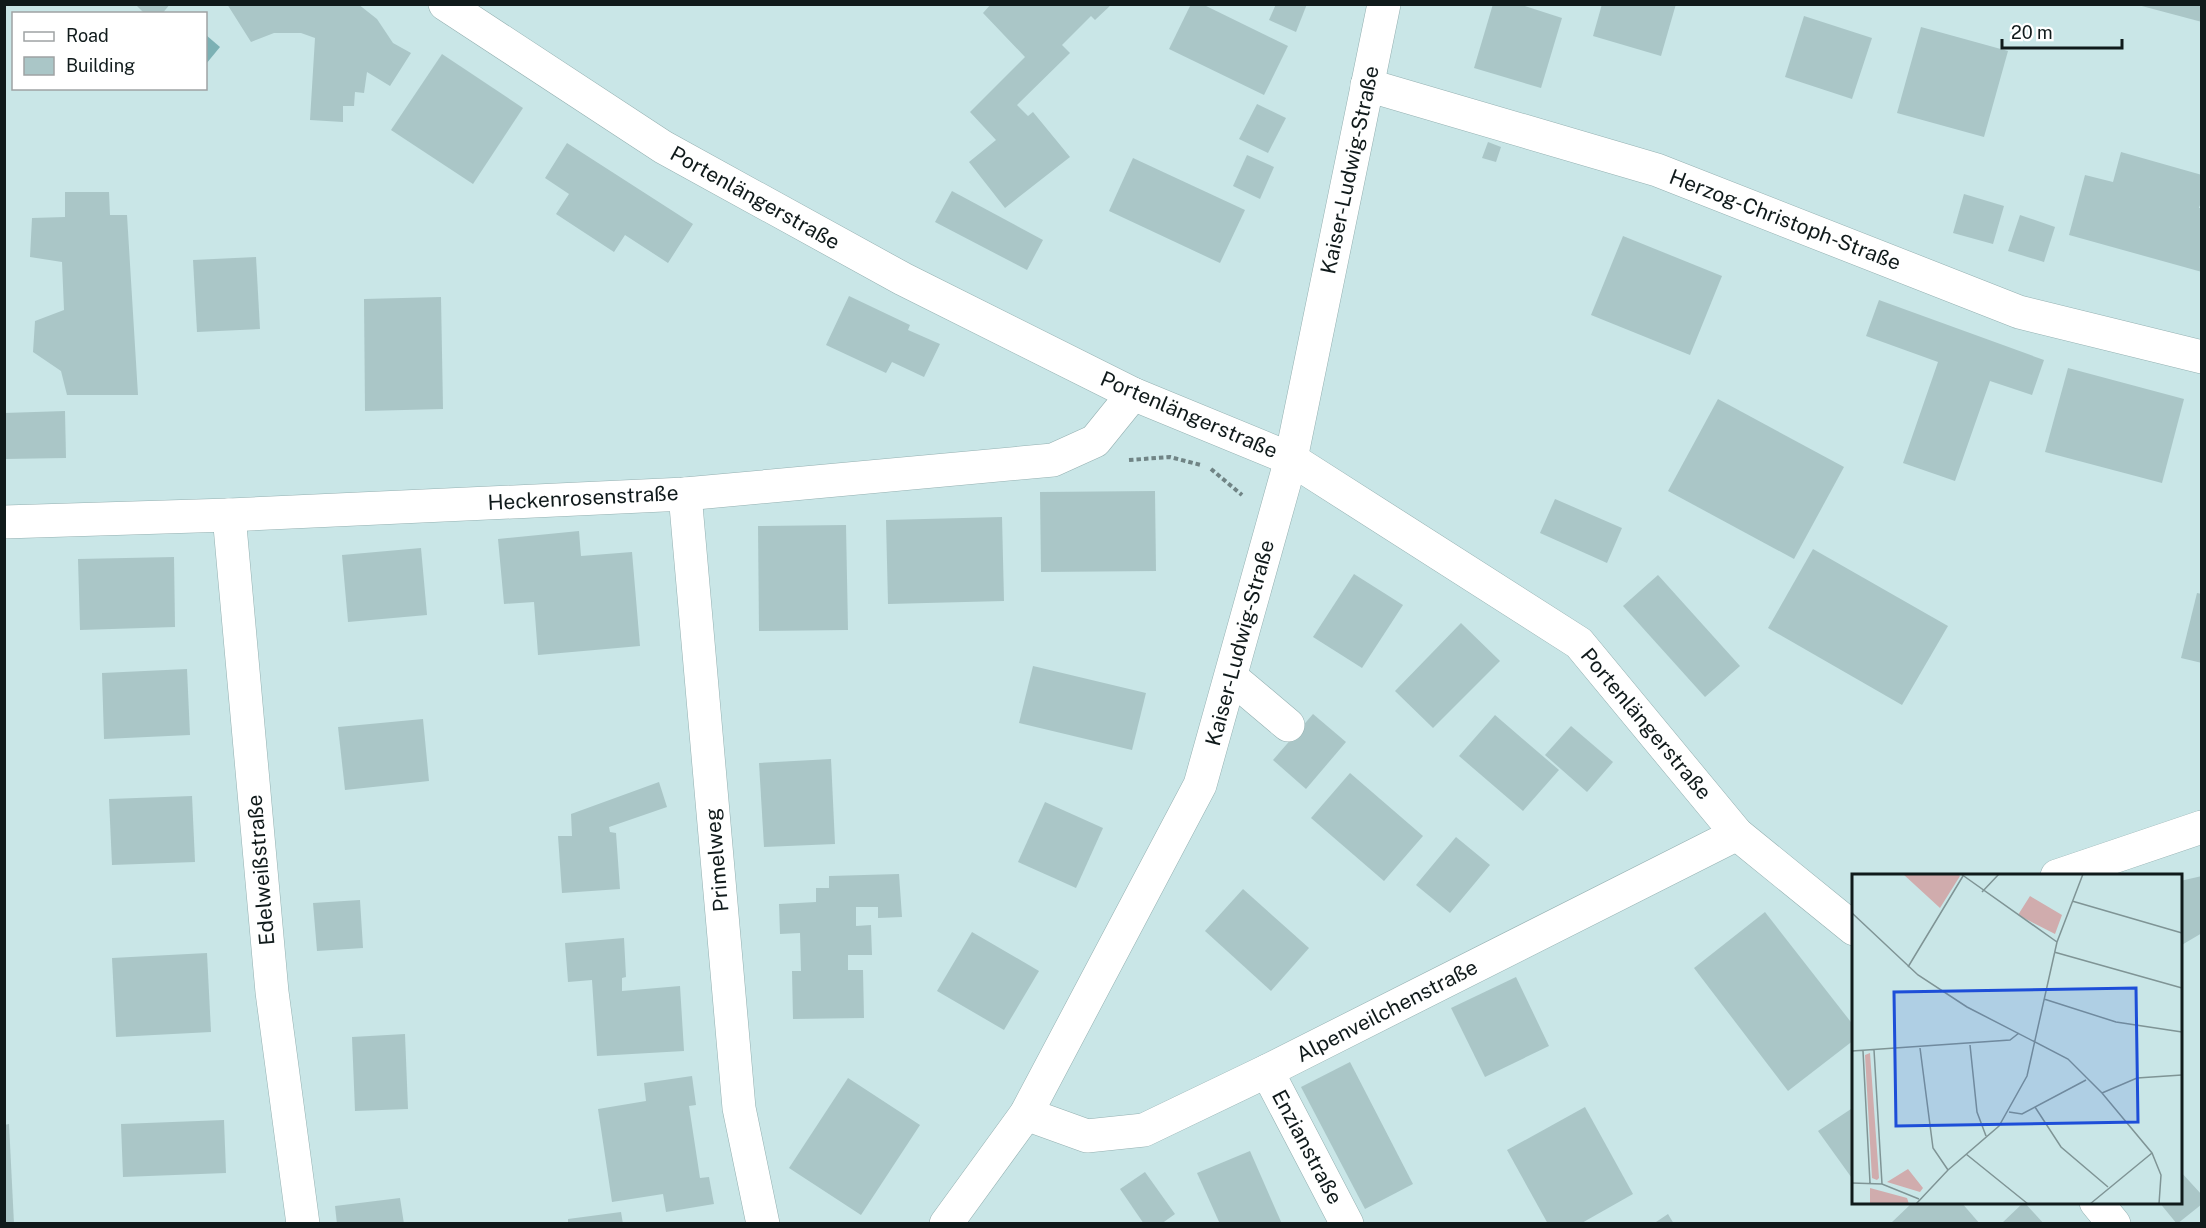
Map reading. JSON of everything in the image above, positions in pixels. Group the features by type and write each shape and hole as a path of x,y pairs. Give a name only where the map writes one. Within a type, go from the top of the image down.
{"street":[{"name":"Portenlängerstraße","path":"445,4 663,147 903,279 1133,394 1291,459 1579,643 1737,834 1852,927"},
{"name":"Kaiser-Ludwig-Straße","path":"946,1224 1026,1114 1200,785 1291,459 1384,4"},
{"name":"Herzog-Christoph-Straße","path":"1367,85 1657,170 2019,312 2202,357"},
{"name":"Heckenrosenstraße","path":"4,522 685,494 1053,460 1095,441 1133,394"},
{"name":"Primelweg","path":"685,494 739,1108 763,1224"},
{"name":"Edelweißstraße","path":"229,514 272,992 303,1224"},
{"path":"1231,677 1288,725"},
{"path":"2063,874 2202,827"},
{"name":"Alpenveilchenstraße","path":"1026,1114 1087,1136 1144,1130 1267,1071 1737,834"},
{"name":"Enzianstraße","path":"1267,1071 1347,1224"},
{"path":"2097,1204 2114,1224"}],"path":[{"path":"1095,441 1121,460 1170,457 1210,467 1238,493 1276,512"}],"water":[{"path":"207,36 220,47 207,63"}],"building":[{"path":"135,4 170,4 164,12 143,12"},
{"path":"227,4 358,4 377,19 393,43 411,53 390,86 367,72 364,93 355,92 354,106 343,106 343,122 310,120 315,38 301,33 274,33 251,42"},
{"path":"991,4 1112,4 1095,20 1091,16 1062,45 1070,53 1017,105 1028,116 1033,112 1070,157 1005,208 969,162 996,140 970,112 1025,57 983,13"},
{"path":"1191,4 1202,4 1288,46 1264,95 1169,49"},
{"path":"1276,4 1307,4 1296,32 1269,20"},
{"path":"1493,4 1519,4 1562,18 1541,88 1474,68"},
{"path":"1602,4 1676,4 1661,56 1593,36"},
{"path":"2202,4 2202,22 2138,5"},
{"path":"1804,16 1872,38 1852,99 1785,77"},
{"path":"1921,27 2008,51 1984,137 1897,113"},
{"path":"442,54 523,108 473,184 391,130"},
{"path":"1257,104 1286,118 1268,153 1239,139"},
{"path":"1488,142 1501,147 1496,162 1482,158"},
{"path":"567,143 693,224 668,263 625,235 614,252 556,214 569,194 545,178"},
{"path":"2121,152 2202,175 2202,199 2199,208 2202,208 2202,272 2069,235 2085,175 2113,182"},
{"path":"1247,155 1274,167 1260,199 1233,186"},
{"path":"1133,158 1245,210 1220,263 1109,211"},
{"path":"952,191 1043,240 1027,270 935,222"},
{"path":"65,192 109,192 110,215 127,215 138,395 67,395 61,371 33,352 35,321 64,310 62,262 30,257 32,218 65,217"},
{"path":"1964,194 2004,206 1993,244 1953,233"},
{"path":"2020,215 2055,227 2044,262 2008,251"},
{"path":"1623,236 1722,276 1690,355 1591,315"},
{"path":"256,257 260,329 197,332 193,260"},
{"path":"849,296 910,325 908,330 940,344 924,377 892,362 886,373 826,345"},
{"path":"441,297 443,409 365,411 364,299"},
{"path":"1879,300 2044,360 2032,395 1990,381 1955,481 1903,463 1938,362 1866,336"},
{"path":"2068,368 2184,399 2162,483 2045,452"},
{"path":"1718,399 1844,467 1794,559 1668,491"},
{"path":"65,411 66,458 4,459 4,413"},
{"path":"1155,491 1156,571 1041,572 1040,492"},
{"path":"1555,499 1622,528 1607,563 1540,533"},
{"path":"1002,517 1004,601 888,604 886,520"},
{"path":"846,525 848,630 759,631 758,526"},
{"path":"579,531 581,556 632,552 640,646 538,655 534,602 504,604 498,539"},
{"path":"421,548 427,615 348,622 342,555"},
{"path":"1813,549 1948,626 1902,705 1768,628"},
{"path":"174,557 175,627 80,630 78,559"},
{"path":"1354,574 1403,605 1362,668 1313,637"},
{"path":"1658,575 1740,666 1705,697 1623,606"},
{"path":"2197,593 2202,594 2202,663 2181,658"},
{"path":"1461,623 1500,661 1433,728 1395,691"},
{"path":"1033,666 1146,693 1132,750 1019,723"},
{"path":"187,669 190,735 104,739 102,673"},
{"path":"1313,714 1346,742 1306,789 1273,760"},
{"path":"1495,715 1559,770 1523,811 1459,756"},
{"path":"423,719 429,781 345,790 338,727"},
{"path":"1571,726 1613,762 1587,792 1545,755"},
{"path":"831,759 835,844 764,847 759,763"},
{"path":"1350,773 1423,836 1384,881 1311,818"},
{"path":"659,782 667,807 609,827 610,832 616,833 620,889 562,893 558,836 572,836 571,814"},
{"path":"192,796 195,862 112,865 109,799"},
{"path":"1045,802 1103,828 1076,888 1018,862"},
{"path":"1456,837 1490,865 1450,913 1416,885"},
{"path":"899,874 902,917 878,918 878,907 856,907 856,926 871,925 872,955 848,955 848,970 863,970 864,1018 793,1019 792,971 801,971 800,933 780,934 779,904 816,902 816,888 829,888 829,876"},
{"path":"2202,876 2202,933 2182,945 2182,881"},
{"path":"1243,889 1309,948 1271,991 1205,931"},
{"path":"360,900 363,948 317,951 313,903"},
{"path":"1765,912 1852,1023 1852,1042 1788,1091 1694,968"},
{"path":"972,932 1039,971 1004,1030 937,991"},
{"path":"624,938 626,977 622,978 622,991 680,986 684,1051 597,1056 592,980 568,982 565,943"},
{"path":"207,953 211,1032 116,1037 112,958"},
{"path":"1516,977 1549,1046 1485,1077 1451,1008"},
{"path":"405,1034 408,1109 355,1111 352,1037"},
{"path":"1350,1062 1413,1184 1365,1209 1301,1087"},
{"path":"692,1076 696,1105 689,1106 700,1178 709,1177 714,1204 666,1212 663,1194 612,1202 598,1109 646,1101 644,1083"},
{"path":"848,1078 920,1125 861,1215 789,1168"},
{"path":"1585,1107 1633,1194 1580,1224 1548,1224 1507,1150"},
{"path":"1852,1108 1852,1178 1818,1131"},
{"path":"224,1120 226,1173 123,1177 121,1124"},
{"path":"9,1124 14,1224 4,1224 4,1125"},
{"path":"1250,1151 1282,1224 1220,1224 1197,1173"},
{"path":"1145,1172 1175,1214 1161,1224 1144,1224 1120,1189"},
{"path":"2182,1173 2202,1195 2202,1204 2177,1224 2161,1204 2182,1204"},
{"path":"400,1198 404,1224 337,1224 335,1206"},
{"path":"1911,1204 1963,1204 1980,1224 1890,1224"},
{"path":"2022,1204 2026,1204 2044,1224 2001,1224"},
{"path":"621,1212 623,1224 568,1224 568,1219"},
{"path":"1668,1214 1674,1224 1653,1224"}]}
